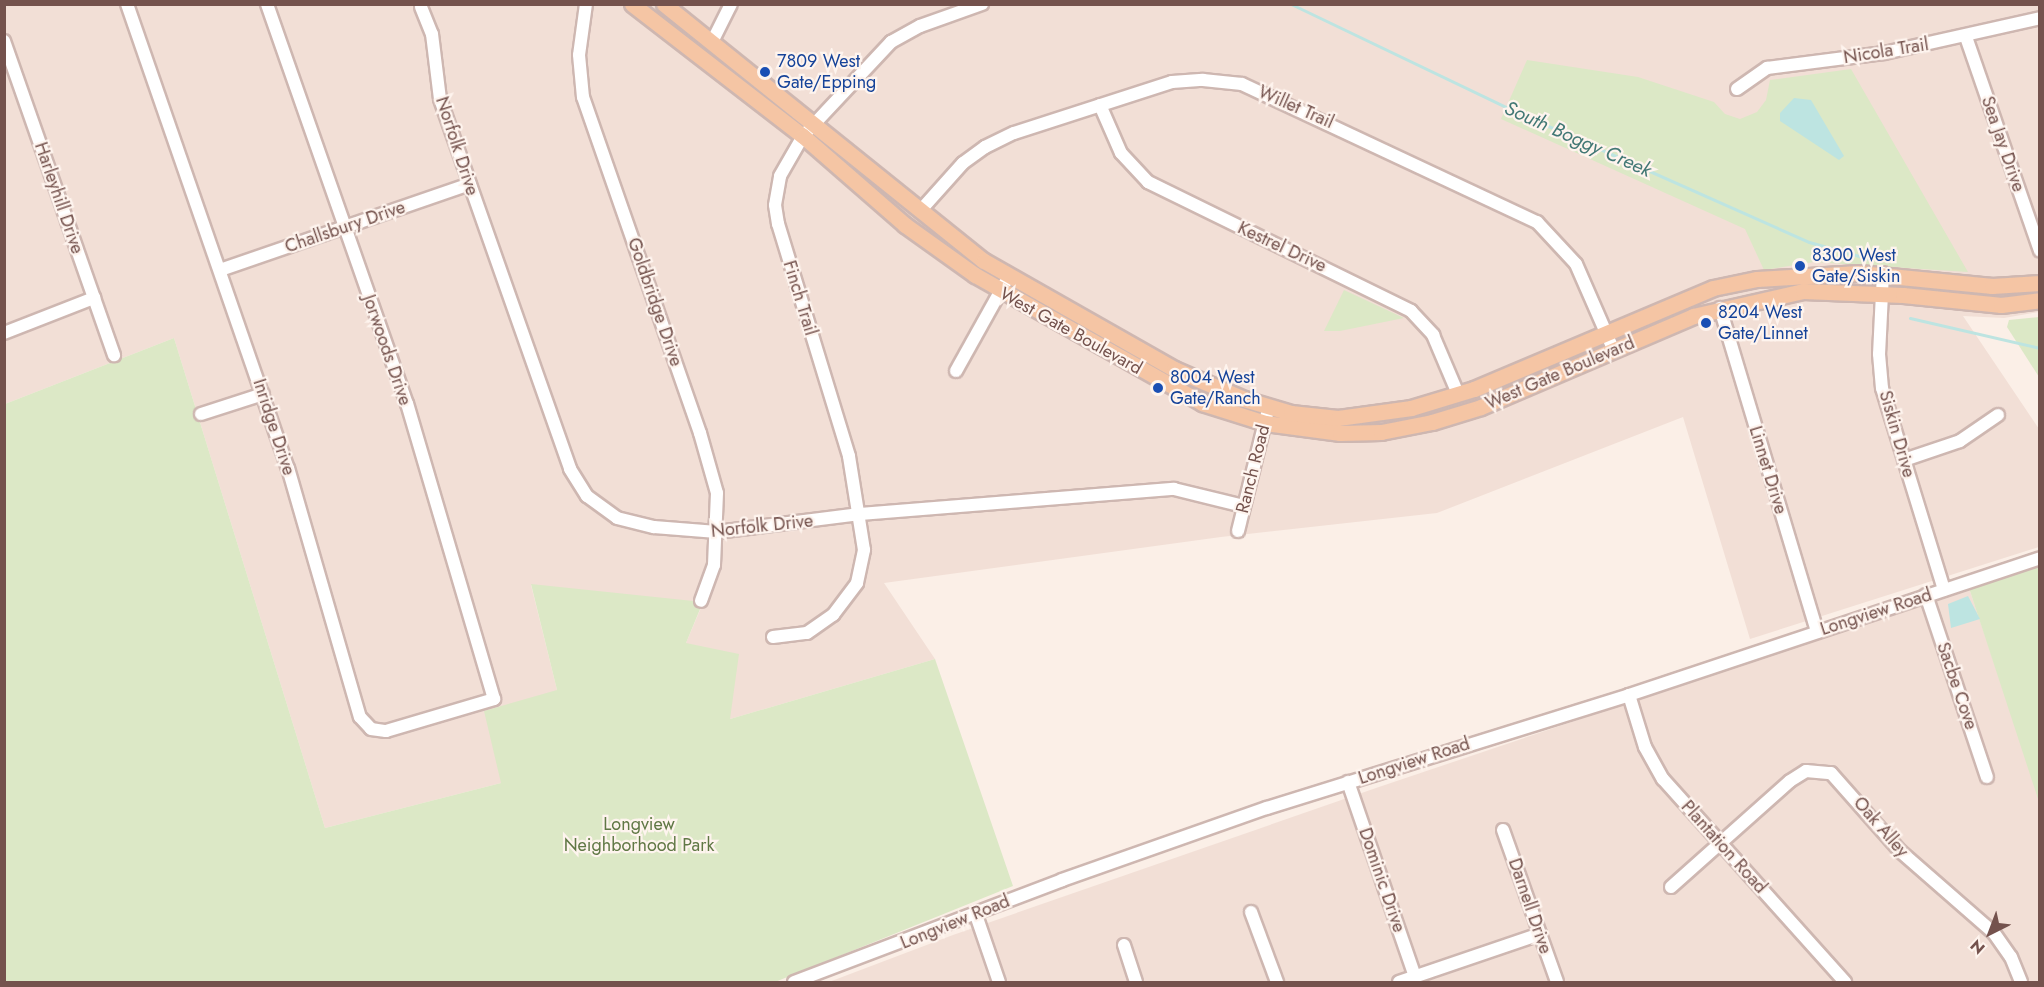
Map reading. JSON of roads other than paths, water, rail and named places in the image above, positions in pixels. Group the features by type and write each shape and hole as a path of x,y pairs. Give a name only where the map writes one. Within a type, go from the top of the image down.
{"main road":[{"name":"West Gate Boulevard","path":"632,4 803,136 905,225 1001,292 1203,403 1265,423 1340,433 1404,428 1481,407 1720,308 1803,291 1881,293 2001,305 2040,300"},
{"name":"West Gate Boulevard","path":"664,4 815,122 955,241 1174,369 1269,407 1338,418 1411,408 1458,394 1713,288 1757,279 1883,273 1992,286 2040,283"}],"street":[{"name":"Inridge Drive","path":"126,4 263,394 365,724 386,731 494,699"},
{"name":"Jorwoods Drive","path":"267,4 420,445 494,699"},
{"name":"Goldbridge Drive","path":"586,4 579,55 583,97 700,433 717,493 714,565 701,601"},
{"path":"711,42 731,4"},
{"name":"Finch Trail","path":"773,637 807,633 844,604 862,564 860,514 849,456 775,205 784,165 815,122 891,42 920,26 982,4"},
{"name":"Norfolk Drive","path":"421,7 432,34 440,99 570,469 587,496 617,518 654,527 717,532 860,514 1174,489 1244,506"},
{"name":"Nicola Trail","path":"1737,89 1767,68 1966,37 2040,18"},
{"name":"Sea Jay Drive","path":"1966,37 2040,251"},
{"name":"Harleyhill Drive","path":"4,41 114,355"},
{"name":"Willet Trail","path":"920,211 954,172 985,147 1014,133 1157,86 1190,80 1242,84 1272,95 1537,222 1576,264 1614,351"},
{"name":"Kestrel Drive","path":"1100,105 1121,153 1148,182 1411,311 1433,334 1458,394"},
{"name":"Challsbury Drive","path":"219,270 470,184"},
{"name":"Siskin Drive","path":"1883,273 1878,354 1882,388 1944,590"},
{"path":"956,371 1010,275"},
{"path":"4,333 94,298"},
{"name":"Linnet Drive","path":"1720,308 1817,632"},
{"path":"201,414 263,394"},
{"name":"Ranch Road","path":"1238,531 1269,407"},
{"path":"1904,460 1960,441 1998,415"},
{"name":"Longview Road","path":"794,982 976,915 1062,880 1348,782 1629,695 2040,558"},
{"name":"Sacbe Cove","path":"1926,595 1987,777"},
{"name":"Plantation Road","path":"1629,695 1656,768 1719,843 1845,982"},
{"name":"Oak Alley","path":"1719,843 1798,775 1814,770 1831,773 1900,851 1994,933 2011,957 2021,982"},
{"name":"Dominic Drive","path":"1348,782 1415,977"},
{"name":"Darnell Drive","path":"1503,830 1557,982"},
{"path":"1671,887 1719,843"},
{"path":"1251,912 1277,982"},
{"path":"976,915 999,982"},
{"path":"1399,982 1540,934"},
{"path":"1124,945 1136,982"}],"water":[{"path":"1794,98 1811,100 1844,156 1839,160 1780,121 1780,113"},
{"path":"1968,596 1980,619 1951,628 1948,604"}],"waterway":[{"name":"South Boggy Creek","path":"1291,4 1519,113 1809,242 1870,259"},
{"name":"South Boggy Creek","path":"1910,318 2040,348"}],"place":[{"name":"7809 West Gate/Epping","path":"765,72"},
{"name":"8300 West Gate/Siskin","path":"1800,266"},
{"name":"8204 West Gate/Linnet","path":"1706,323"},
{"name":"8004 West Gate/Ranch","path":"1158,388"}],"park label":[{"name":"Longview Neighborhood Park","path":"639,835"}]}
